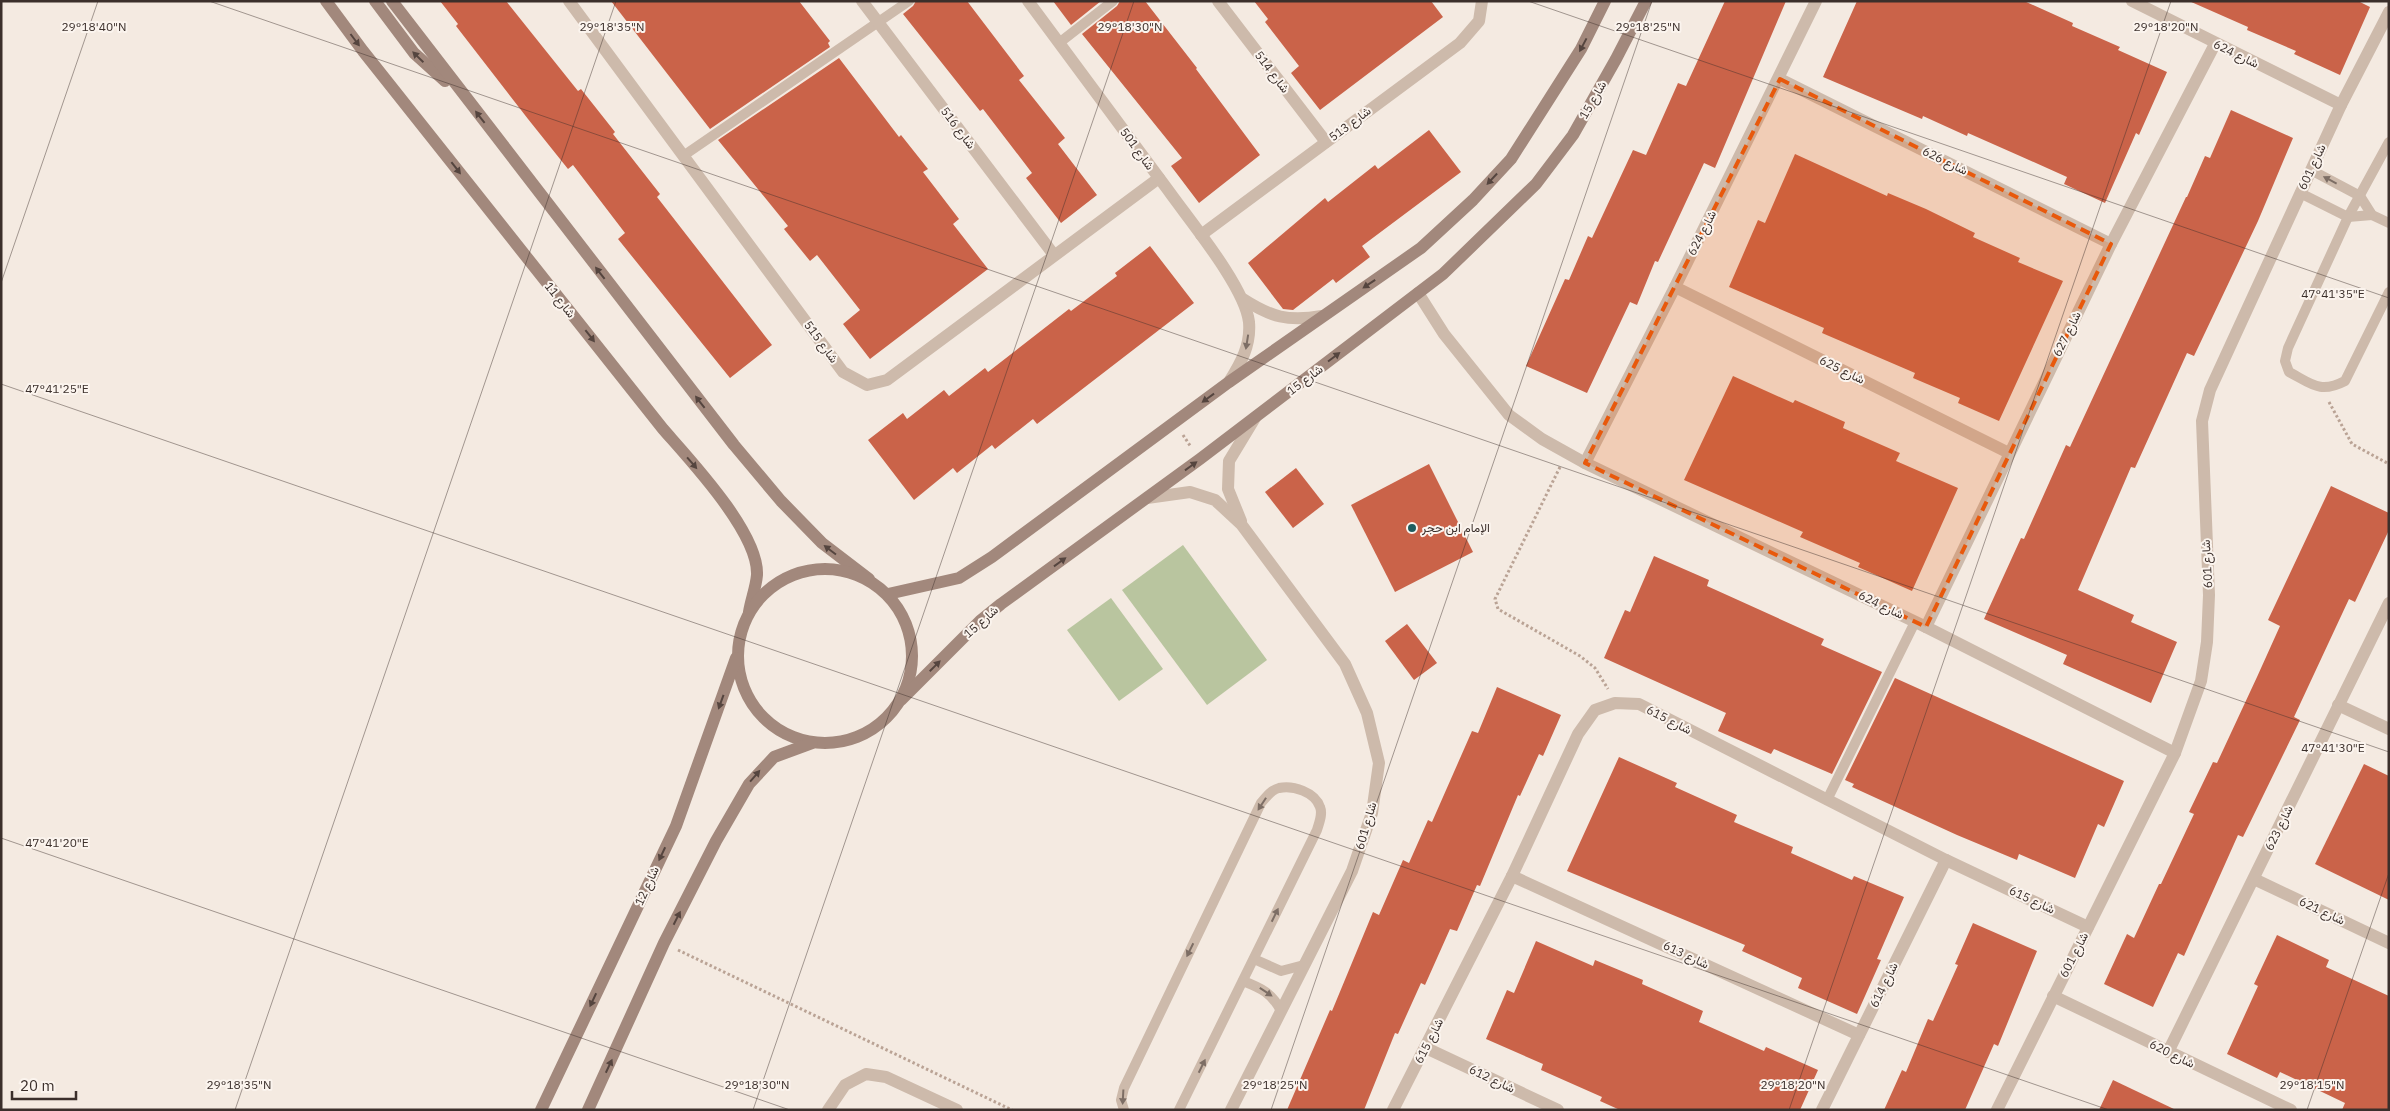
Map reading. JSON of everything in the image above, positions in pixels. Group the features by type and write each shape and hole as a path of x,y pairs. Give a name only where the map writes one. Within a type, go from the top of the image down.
{"street":[{"name":"شارع 11","path":"326,1 381,74 657,421 714,488 738,522 752,554 757,574 749,612"},
{"path":"375,1 414,53 468,101"},
{"path":"392,1 734,445 822,544 869,579 888,594 904,617 912,645 911,674 901,700 884,721 863,736 838,743 812,743 788,736 767,722 756,710 740,681 737,656 740,633 749,612 766,591 781,581 789,576 816,568 843,569 869,579"},
{"name":"شارع 515","path":"569,1 843,372 867,385 887,380 1159,178"},
{"name":"شارع 516","path":"862,1 1054,255"},
{"name":"شارع 501","path":"1028,1 1201,235 1242,298 1249,322 1248,342 1243,361 1229,382"},
{"name":"شارع 514","path":"1218,1 1326,142"},
{"name":"شارع 513","path":"1201,235 1460,43 1479,21 1482,1"},
{"path":"888,594 958,578 992,557 1229,382 1421,248 1474,200 1511,159 1581,49 1605,1"},
{"name":"شارع 15","path":"901,700 980,621 1255,418 1443,274 1536,184 1573,135 1646,1"},
{"name":"شارع 624","path":"1585,463 1780,79 1816,1"},
{"name":"شارع 624","path":"2132,1 2215,44 2341,105"},
{"name":"شارع 601","path":"1997,1110 2175,753 2201,681 2207,642 2209,595 2202,421 2210,390 2341,105 2389,12"},
{"name":"شارع 627","path":"1920,624 2009,453 2111,244 2215,44"},
{"name":"شارع 626","path":"1780,79 2111,244"},
{"name":"شارع 625","path":"1675,287 2009,453"},
{"name":"شارع 624","path":"1418,293 1444,334 1509,414 1542,439 1585,463 1920,624 2175,753"},
{"name":"شارع 501","path":"1242,298 1261,310 1280,318 1302,320 1322,316"},
{"name":"شارع 601","path":"1242,524 1228,489 1229,461 1255,418"},
{"name":"شارع 601","path":"1147,498 1190,492 1215,500 1242,524 1345,664 1367,713 1379,763 1372,813 1352,871 1231,1110"},
{"name":"شارع 623","path":"2168,1052 2389,603"},
{"name":"شارع 12","path":"541,1110 676,826 737,656"},
{"name":"شارع 615","path":"1393,1110 1512,876 1578,734 1596,710 1616,703 1639,704 1946,860 2088,927"},
{"path":"2338,705 2389,729"},
{"path":"588,1110 664,943 716,841 749,784 774,757 812,743"},
{"name":"شارع 614","path":"1822,1110 1946,860"},
{"name":"شارع 613","path":"1512,876 1859,1035"},
{"name":"شارع 621","path":"2254,879 2389,943"},
{"name":"شارع 620","path":"2053,996 2291,1110"},
{"name":"شارع 612","path":"1426,1048 1558,1110"},
{"path":"828,1110 845,1085 866,1074 886,1076 957,1110"}],"lane":[{"path":"683,156 909,1"},
{"path":"1059,44 1114,1"},
{"path":"2389,142 2348,217 2286,354 2289,372 2321,388 2332,388 2345,381 2389,292"},
{"path":"2311,170 2360,196 2372,215 2389,224"},
{"path":"2300,193 2348,217 2372,215"},
{"path":"1827,800 1920,624"},
{"path":"1124,1110 1121,1100 1124,1088 1261,803 1268,794 1278,788 1291,788 1315,799 1321,808 1321,819 1180,1110"},
{"path":"1254,959 1281,971 1304,965"},
{"path":"1244,981 1268,992 1275,999 1281,1011"}],"path":[{"path":"2321,388 2352,444 2389,464"},
{"path":"1174,423 1200,459"},
{"path":"1567,454 1495,598 1498,608 1596,668 1616,703"},
{"path":"664,943 1012,1110"}],"highlighted area":[{"path":"1780,79 2111,244 1926,627 1585,463"}],"green space":[{"path":"1183,545 1267,660 1207,705 1122,590"},
{"path":"1111,598 1163,669 1119,701 1067,630"}],"building":[{"path":"440,1 506,1 578,91 581,89 615,132 613,134 660,194 657,197 772,345 730,378 618,239 625,233 573,165 568,169 456,26 458,24"},
{"path":"611,1 799,1 830,41 828,43 830,47 710,129"},
{"path":"916,1 967,1 1024,76 1019,80 1065,138 1058,144 1097,195 1061,223 1026,178 1032,173 983,109 980,111 903,14"},
{"path":"1053,1 1101,1 1071,25"},
{"path":"1120,1 1145,1 1197,68 1260,155 1199,203 1171,166 1182,158 1082,34 1117,6"},
{"path":"1254,1 1431,1 1443,17 1320,110 1291,73 1299,66 1265,22 1268,19"},
{"path":"1725,1 1786,1 1715,168 1704,163 1658,262 1655,261 1637,305 1630,302 1587,393 1526,366 1565,279 1569,280 1588,236 1592,238 1633,150 1646,155 1678,83 1686,86"},
{"path":"1857,1 2024,1 2073,23 2072,26 2120,47 2118,50 2167,72 2139,135 2136,133 2105,203 2064,184 2067,177 2020,156 1968,133 1967,136 1923,116 1922,119 1823,77"},
{"path":"2189,1 2358,1 2370,7 2340,75 2294,54 2296,51 2247,30 2248,27"},
{"path":"839,58 899,137 901,135 928,169 923,172 959,219 953,224 988,269 870,359 843,324 860,310 817,255 810,261 784,229 788,226 718,140"},
{"path":"2231,110 2293,138 2258,221 2194,356 2187,353 2135,468 2131,467 2078,590 2134,615 2131,622 2177,642 2151,703 2063,664 2067,655 1984,619 2021,538 2024,539 2066,445 2070,447 2205,156 2210,158"},
{"path":"1429,130 1461,172 1362,246 1370,257 1336,283 1333,279 1293,310 1283,309 1248,263 1325,198 1328,202 1375,165 1378,169"},
{"path":"1795,154 1887,196 1888,193 1926,209 1975,233 1973,237 2020,258 2018,262 2063,281 1999,421 1958,403 1960,398 1913,378 1915,373 1822,333 1824,328 1729,287 1758,220 1765,223"},
{"path":"1150,246 1194,303 1037,424 1033,419 995,449 992,445 957,473 953,468 914,500 868,440 903,413 907,419 944,390 949,396 985,368 988,372 1069,309 1071,311 1117,276 1115,273"},
{"path":"1733,376 1793,403 1795,400 1845,422 1843,428 1900,453 1896,461 1958,488 1912,591 1858,567 1860,563 1800,537 1803,532 1684,480"},
{"name":"الإمام ابن حجر","path":"1429,464 1473,552 1395,592 1351,505"},
{"path":"1296,468 1324,504 1293,528 1265,492"},
{"path":"2331,486 2389,513 2389,530 2355,602 2349,599 2294,717 2300,720 2243,837 2238,835 2184,956 2178,953 2153,1007 2104,984 2127,934 2134,938 2159,884 2161,884 2194,814 2189,812 2213,762 2217,763 2257,677 2280,626 2268,620"},
{"path":"1654,556 1709,580 1707,586 1824,639 1821,645 1882,672 1832,774 1774,749 1771,754 1718,731 1726,713 1604,658 1625,610 1630,612"},
{"path":"1407,624 1437,663 1414,680 1385,641"},
{"path":"1895,678 2124,781 2104,827 2098,824 2075,878 2019,854 2017,860 1957,835 1852,787 1854,784 1845,780"},
{"path":"1497,687 1561,715 1543,756 1539,754 1520,796 1518,795 1480,886 1477,885 1457,931 1450,929 1425,985 1421,983 1398,1034 1395,1033 1364,1110 1287,1110 1330,1010 1332,1011 1373,912 1379,915 1403,860 1409,863 1428,820 1432,822 1472,731 1478,733"},
{"path":"1619,757 1677,783 1675,787 1737,815 1734,822 1793,847 1791,853 1852,880 1854,876 1904,897 1877,959 1881,960 1857,1014 1798,988 1802,978 1742,951 1745,945 1567,871"},
{"path":"2364,764 2389,776 2389,900 2315,864"},
{"path":"1973,923 2037,951 1998,1046 1994,1044 1965,1110 1884,1110 1902,1070 1906,1072 1928,1019 1933,1021 1958,965 1955,964"},
{"path":"2277,935 2329,960 2326,967 2389,996 2389,1110 2342,1110 2345,1103 2280,1072 2277,1078 2227,1054 2258,986 2254,984"},
{"path":"1536,941 1593,966 1595,960 1643,980 1642,984 1703,1011 1699,1022 1764,1051 1766,1047 1818,1070 1800,1110 1620,1110 1600,1101 1602,1097 1541,1070 1543,1064 1486,1039 1507,990 1514,993"},
{"path":"2113,1080 2176,1110 2099,1110"}],"place":[{"name":"الإمام ابن حجر","path":"1412,528"}]}
